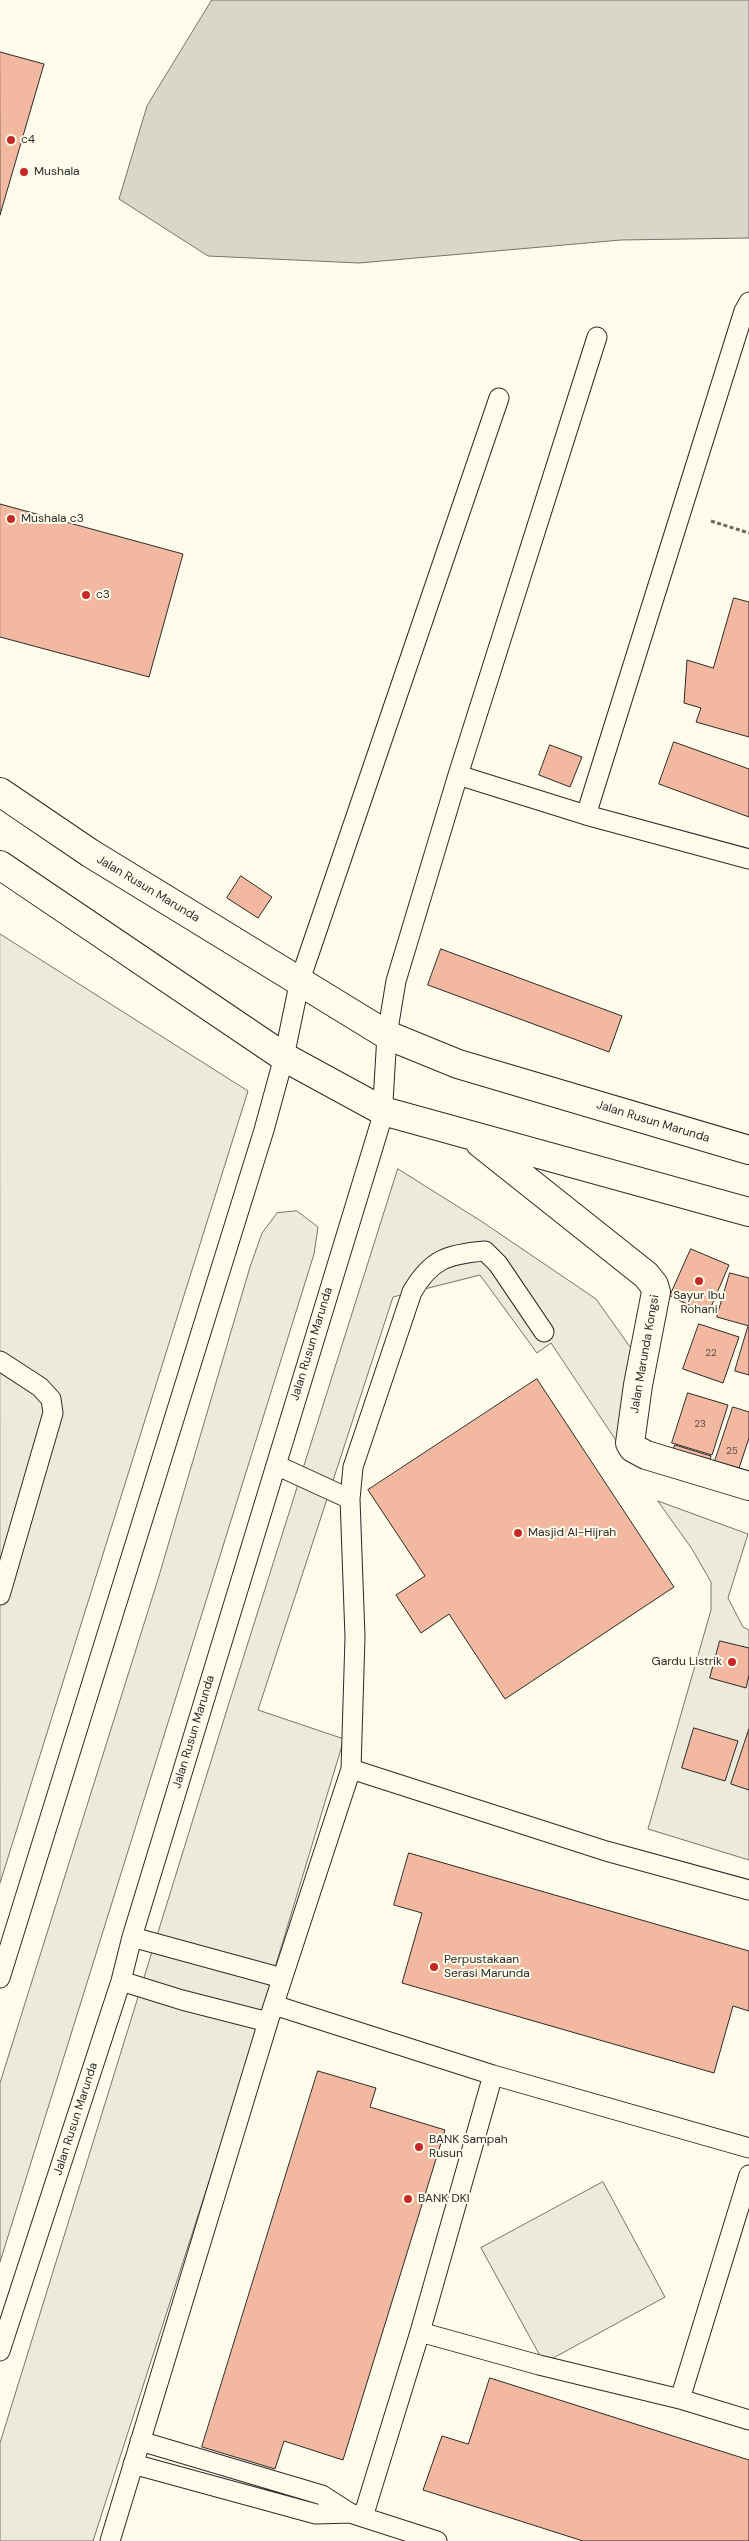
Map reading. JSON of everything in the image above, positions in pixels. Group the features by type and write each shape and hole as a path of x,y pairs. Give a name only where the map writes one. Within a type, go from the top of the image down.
{"street":[{"name":"Jalan Rusun Marunda","path":"0,792 90,853 387,1035 458,1064 749,1150"},
{"path":"0,865 284,1057 383,1111 749,1212"},
{"name":"Jalan Marunda Kongsi","path":"470,1135 646,1275 654,1285 655,1303 630,1443 633,1448 646,1455 749,1486"}],"lane":[{"path":"586,815 744,311 749,302"},
{"path":"387,1035 396,981 458,775 597,337"},
{"path":"0,1978 264,1130 284,1057 300,980 499,398"},
{"path":"458,775 586,815 749,859"},
{"name":"Jalan Rusun Marunda","path":"0,2350 121,1981 132,1937 383,1111 387,1035"},
{"path":"110,2541 268,2022 351,1769 355,1637 350,1498 353,1467 412,1292 423,1272 441,1260 463,1253 485,1251 498,1264 544,1332"},
{"path":"0,1361 40,1387 51,1398 53,1414 0,1595"},
{"path":"276,1465 350,1498"},
{"path":"351,1769 606,1851 749,1890"},
{"path":"132,1937 282,1978"},
{"path":"121,1981 182,2000 268,2022"},
{"path":"274,2004 493,2075 749,2148"},
{"path":"357,2515 420,2332 493,2075"},
{"path":"680,2399 749,2175"},
{"path":"420,2332 539,2365 680,2399 749,2420"},
{"path":"140,2441 322,2494 357,2515 437,2541"},
{"path":"133,2464 316,2514 357,2515"}],"path":[{"path":"681,511 749,533"}],"shaded area":[{"path":"212,0 749,0 749,238 621,240 359,263 208,256 119,199 147,106"},
{"path":"0,934 248,1091 0,1883"},
{"path":"398,1169 481,1221 596,1299 633,1351 623,1451 551,1343 537,1353 480,1275 393,1297 258,1710 344,1739 232,2110 93,2541 0,2541 0,2443 229,1703"},
{"path":"297,1211 318,1227 314,1254 0,2262 0,2083 159,1576 250,1267 262,1233 277,1213"},
{"path":"658,1501 748,1534 728,1598 743,1627 749,1630 749,1860 648,1829 711,1610 711,1582 692,1549"},
{"path":"603,2182 665,2297 544,2363 481,2248"}],"building":[{"name":"c4","path":"0,52 44,64 0,215"},
{"name":"c3","path":"0,504 183,554 149,677 0,637"},
{"path":"734,598 749,602 749,737 696,722 701,708 684,703 687,660 713,668"},
{"path":"674,742 749,769 749,817 659,784"},
{"path":"550,745 582,757 570,787 539,775"},
{"path":"241,876 272,897 258,918 227,898"},
{"path":"441,949 622,1016 609,1052 428,985"},
{"name":"Sayur Ibu Rohani","path":"691,1249 729,1265 708,1314 670,1296"},
{"path":"730,1273 749,1278 749,1326 717,1317"},
{"path":"699,1324 739,1337 723,1383 683,1369"},
{"path":"749,1328 749,1375 735,1371"},
{"name":"Masjid Al-Hijrah","path":"537,1379 674,1587 505,1699 449,1614 421,1633 396,1595 425,1576 368,1490"},
{"path":"688,1393 728,1405 712,1455 672,1443"},
{"path":"733,1407 749,1412 749,1438 738,1471 714,1464"},
{"path":"675,1445 711,1456 708,1468 671,1457"},
{"name":"Gardu Listrik","path":"720,1641 749,1648 749,1675 746,1688 710,1678"},
{"path":"694,1728 738,1741 725,1781 682,1768"},
{"path":"749,1729 749,1790 731,1784"},
{"path":"409,1853 749,1951 749,2011 733,2006 714,2073 402,1983 422,1913 394,1905"},
{"path":"318,2071 376,2088 370,2107 445,2130 343,2460 284,2441 275,2469 202,2447"},
{"path":"490,2378 749,2460 749,2541 583,2541 423,2490 442,2436 468,2444"}],"place":[{"name":"c4","path":"11,140"},
{"name":"Mushala","path":"24,172"},
{"name":"Mushala c3","path":"11,519"},
{"name":"c3","path":"86,595"},
{"name":"Sayur Ibu Rohani","path":"699,1281"},
{"name":"Masjid Al-Hijrah","path":"518,1533"},
{"name":"Gardu Listrik","path":"732,1662"},
{"name":"Perpustakaan Serasi Marunda","path":"434,1967"},
{"name":"BANK Sampah Rusun","path":"419,2147"},
{"name":"BANK DKI","path":"408,2199"}]}
